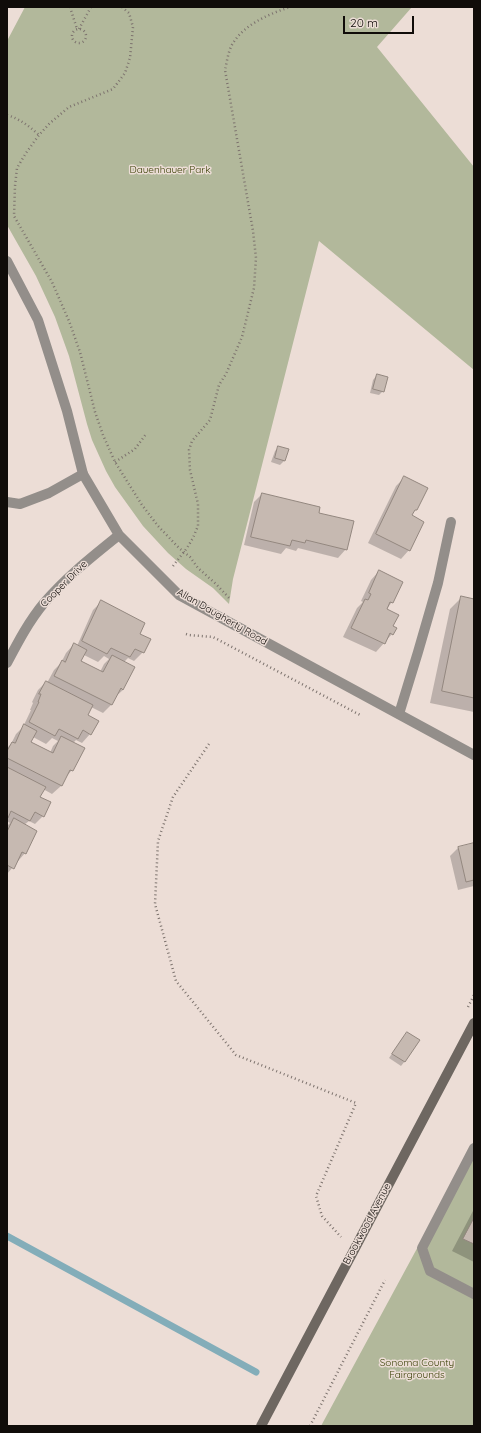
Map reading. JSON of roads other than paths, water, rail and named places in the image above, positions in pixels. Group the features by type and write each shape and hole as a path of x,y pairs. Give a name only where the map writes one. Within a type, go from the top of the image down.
{"street":[{"name":"Allan Daugherty Road","path":"7,261 38,320 67,411 83,474 119,535 179,595 474,755"},
{"path":"7,502 20,504 49,493 83,474"},
{"path":"399,714 438,583 451,522"},
{"name":"Cooper Drive","path":"8,659 25,630 44,603 75,570 119,535"},
{"name":"Brookwood Avenue","path":"261,1426 474,1023"},
{"path":"474,1148 422,1248 430,1271 474,1294"}],"waterway":[{"path":"7,1236 256,1372"}],"park label":[{"name":"Dauenhauer Park","path":"170,170"},
{"name":"Sonoma County Fairgrounds","path":"417,1368"}]}
